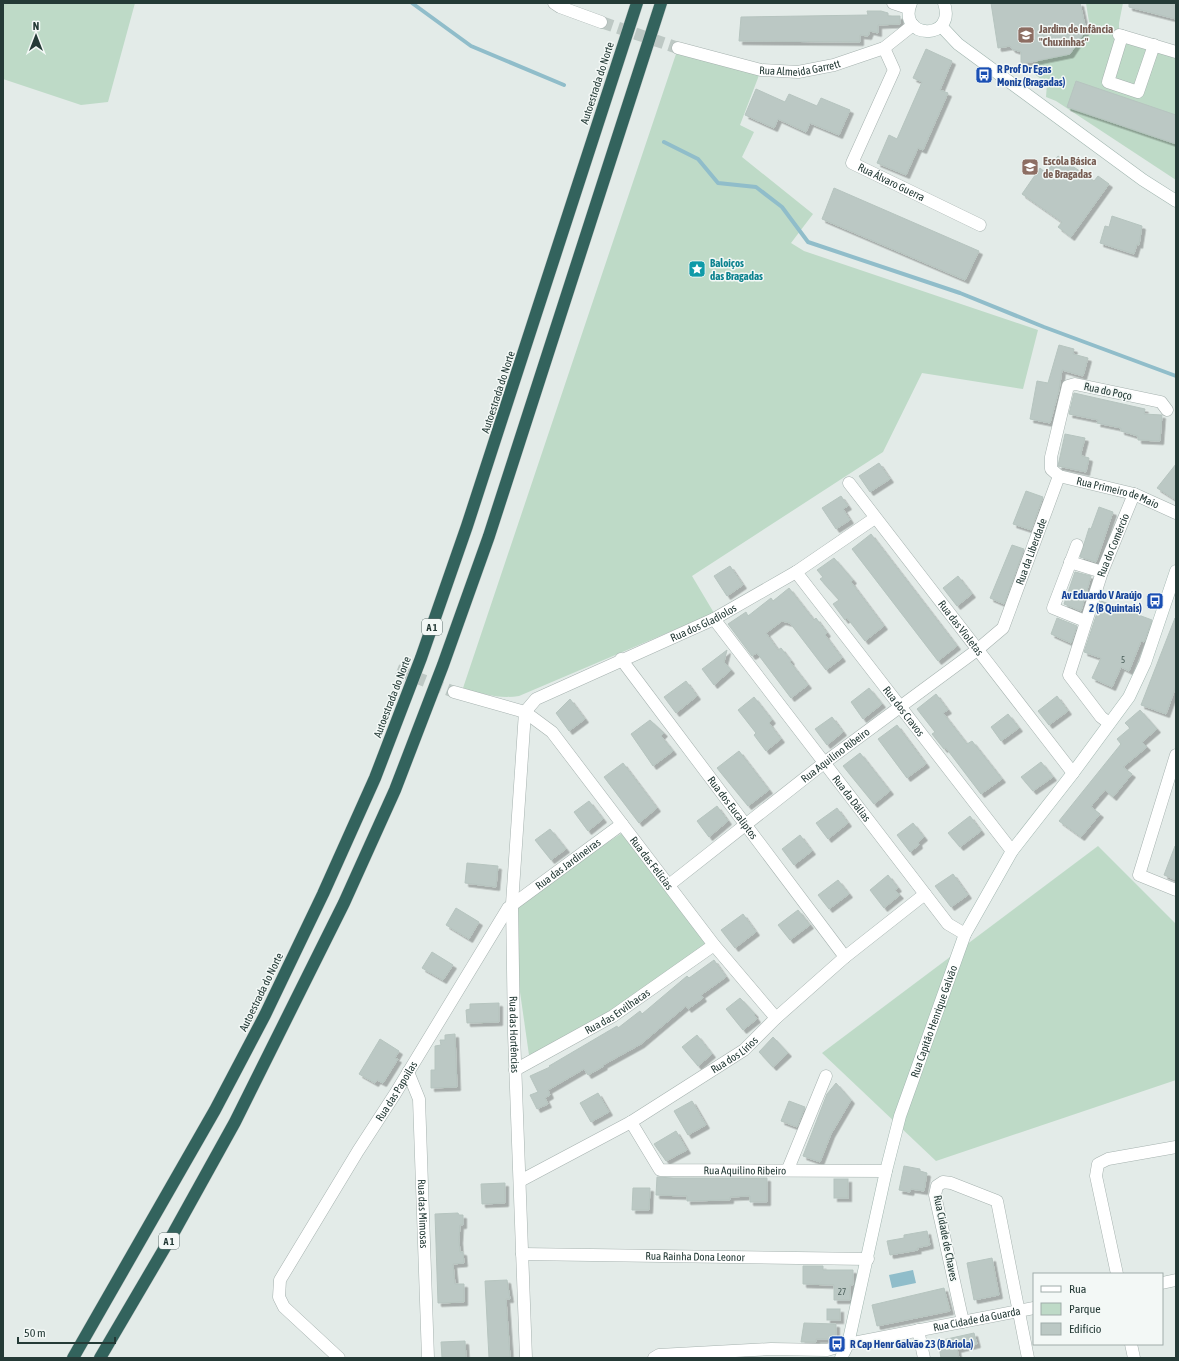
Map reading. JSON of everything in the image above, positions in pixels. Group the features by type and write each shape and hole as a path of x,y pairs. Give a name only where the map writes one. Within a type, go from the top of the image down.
{"highway":[{"name":"Autoestrada do Norte","path":"73,1358 211,1117 265,1015 323,894 375,778 468,526 637,3"},
{"name":"A 1","path":"100,1358 174,1232 235,1122 344,903 395,790 443,665 489,536 661,3"}],"street":[{"path":"554,3 560,7 601,22"},
{"path":"893,3 910,6 908,14 913,25 917,29 929,32 941,26 946,15 944,3"},
{"name":"Rua Almeida Garrett","path":"678,48 761,70 798,72 834,65 884,48 913,25"},
{"path":"941,26 958,44 1143,180 1176,201"},
{"path":"1154,45 1138,92 1108,82 1121,35 1154,45 1176,52"},
{"name":"Rua Álvaro Guerra","path":"884,48 894,70 852,164 980,226"},
{"name":"Rua do Poço","path":"1059,476 1052,469 1051,457 1068,386 1076,384 1161,402 1168,410"},
{"name":"Rua Primeiro de Maio","path":"1059,476 1134,494 1176,514"},
{"name":"Rua da Liberdade","path":"1002,628 1059,476"},
{"name":"Rua das Violetas","path":"849,483 1073,773"},
{"name":"Rua do Comércio","path":"1109,723 1101,717 1069,676 1085,621 1102,572 1134,494"},
{"name":"Rua dos Gladíolos","path":"525,712 536,699 621,659 714,619 796,572 875,518"},
{"path":"1077,545 1052,608 1085,621"},
{"path":"1070,562 1102,572"},
{"name":"Rua Capitão Henrique Galvão","path":"841,1358 848,1344 868,1259 886,1171 900,1116 965,934 1012,851 1073,773 1129,697 1145,663 1176,571"},
{"name":"Rua dos Cravos","path":"796,572 1012,851"},
{"name":"Rua da Dálias","path":"714,619 948,924 965,934"},
{"name":"Rua Aquilino Ribeiro","path":"669,885 824,763 977,650 1002,628"},
{"name":"Rua dos Eucaliptos","path":"621,659 845,957"},
{"path":"454,692 525,712"},
{"name":"Rua das Felícias","path":"525,712 552,732 714,945 776,1018"},
{"name":"Rua das Hortências","path":"525,712 512,904 515,1070 526,1358"},
{"path":"1176,755 1139,875 1176,890"},
{"name":"Rua das Jardineiras","path":"512,904 622,824"},
{"name":"Rua dos Lírios","path":"520,1181 631,1122 744,1050 776,1018 845,957 925,894"},
{"name":"Rua das Papoilas","path":"339,1358 284,1307 279,1297 280,1280 354,1157 408,1072 508,908 512,904"},
{"name":"Rua das Ervilhacas","path":"515,1070 613,1016 714,945"},
{"name":"Rua das Mimosas","path":"408,1072 419,1099 428,1358"},
{"path":"788,1169 826,1076"},
{"name":"Rua Aquilino Ribeiro","path":"631,1122 660,1170 788,1169 886,1171"},
{"path":"1117,1273 1096,1176 1098,1164 1108,1159 1176,1147"},
{"name":"Rua Cidade de Chaves","path":"962,1322 935,1195 937,1186 943,1182 951,1183 997,1201 1020,1310"},
{"name":"Rua Rainha Dona Leonor","path":"522,1254 868,1259"},
{"path":"1163,1283 1176,1280"},
{"name":"Rua Cidade da Guarda","path":"654,1358 659,1356 770,1349 827,1350 848,1344 1033,1308"},
{"path":"1020,1310 1028,1358"},
{"path":"918,1330 924,1358"},
{"path":"1131,1345 1134,1358"}],"green space":[{"path":"3,3 135,3 108,102 81,105 3,79"},
{"path":"1086,3 1123,3 1119,23 1119,35 1176,52 1176,180 1056,101 1046,97 1047,84 1027,68 1090,28"},
{"path":"678,48 761,70 740,125 754,132 742,157 813,214 791,243 804,251 1038,330 1023,389 922,373 883,452 692,576 714,613 519,696 512,697 484,694 463,688"},
{"path":"625,831 714,945 530,1062 508,908"},
{"path":"1098,846 1176,924 1176,1080 936,1161 822,1053"}],"water":[{"path":"913,1270 916,1283 892,1288 889,1275"}],"building":[{"path":"991,3 1080,3 1086,30 1070,54 1021,64 1021,52 1012,49 1010,46 998,48"},
{"path":"1129,3 1176,3 1176,19 1129,7"},
{"path":"867,11 881,11 888,13 888,16 900,16 900,24 878,25 878,33 870,31 868,36 860,35 860,42 739,41 741,17 868,15"},
{"path":"926,49 952,61 940,90 948,93 923,150 918,148 906,175 877,163 889,135 897,139 922,82 913,78"},
{"path":"1076,81 1176,115 1176,144 1067,107"},
{"path":"756,89 785,102 789,94 817,106 821,98 850,110 839,135 810,123 806,132 778,119 774,128 745,115"},
{"path":"1058,156 1094,181 1098,176 1109,184 1071,237 1058,227 1062,222 1022,194 1040,168 1046,173"},
{"path":"834,188 979,251 965,280 822,219"},
{"path":"1112,216 1142,226 1139,245 1137,244 1134,254 1100,243 1105,226 1109,227"},
{"path":"1059,345 1074,349 1073,354 1088,358 1083,376 1062,370 1059,390 1050,423 1030,419 1037,381 1048,383"},
{"path":"1074,393 1145,409 1144,414 1162,415 1160,441 1138,440 1138,436 1121,431 1121,428 1097,423 1098,420 1069,414"},
{"path":"1065,434 1085,438 1081,453 1082,456 1089,458 1086,472 1058,466"},
{"path":"879,463 890,479 870,492 859,476"},
{"path":"1176,464 1176,500 1157,488"},
{"path":"1026,491 1043,497 1031,530 1013,524"},
{"path":"841,496 848,506 843,509 850,520 836,529 822,508"},
{"path":"1099,507 1113,512 1096,562 1080,557 1089,528 1091,529"},
{"path":"871,534 957,646 938,661 852,549"},
{"path":"1012,545 1024,549 1004,604 990,598"},
{"path":"834,558 853,580 851,582 884,626 865,641 847,618 845,620 833,604 839,600 820,579 823,577 817,570"},
{"path":"730,566 743,585 727,596 714,576"},
{"path":"1075,572 1091,576 1081,611 1064,604"},
{"path":"958,576 972,594 957,606 943,588"},
{"path":"789,588 814,620 816,618 827,633 825,635 842,658 826,670 790,623 782,621 766,633 778,650 781,648 808,685 791,698 757,653 752,656 728,624 746,612 748,616 771,598 773,601"},
{"path":"1101,601 1152,620 1144,642 1141,641 1129,671 1121,667 1112,687 1092,678 1101,658 1084,652"},
{"path":"1057,618 1077,626 1071,643 1051,634"},
{"path":"1175,618 1176,686 1166,714 1141,705"},
{"path":"727,650 724,662 731,670 714,685 702,669"},
{"path":"686,681 697,696 676,713 664,697"},
{"path":"869,688 882,704 863,719 851,702"},
{"path":"936,694 948,710 943,713 967,744 972,741 1002,779 981,794 946,748 944,749 932,734 935,732 917,709"},
{"path":"1057,696 1068,711 1049,725 1038,711"},
{"path":"754,697 772,720 769,723 781,739 766,751 754,735 756,733 738,710"},
{"path":"570,699 585,719 569,731 556,713"},
{"path":"1140,710 1157,729 1142,742 1147,747 1123,767 1132,774 1113,797 1105,790 1092,805 1091,807 1100,814 1081,837 1059,821 1121,744 1117,739 1130,728 1125,723"},
{"path":"1008,714 1019,728 1001,741 991,727"},
{"path":"832,717 843,732 827,745 815,729"},
{"path":"650,720 664,733 661,736 673,751 653,766 631,734"},
{"path":"897,725 926,764 907,778 878,739"},
{"path":"739,751 769,790 748,806 717,768"},
{"path":"860,753 890,791 874,804 843,766"},
{"path":"1041,762 1053,777 1033,791 1021,777"},
{"path":"623,763 657,808 639,823 604,777"},
{"path":"589,801 603,819 588,831 574,812"},
{"path":"717,806 728,821 709,837 697,821"},
{"path":"837,808 848,823 828,839 816,823"},
{"path":"970,816 981,831 960,847 948,833"},
{"path":"913,823 924,837 918,842 919,845 910,852 897,835"},
{"path":"550,829 566,849 551,860 535,840"},
{"path":"800,835 812,851 794,865 782,849"},
{"path":"1175,846 1176,847 1176,880 1164,875"},
{"path":"467,863 498,866 496,887 465,883"},
{"path":"953,874 968,895 951,907 935,886"},
{"path":"888,875 898,888 895,890 900,895 884,908 870,890"},
{"path":"838,880 849,894 829,909 818,895"},
{"path":"456,908 479,922 469,939 446,925"},
{"path":"798,910 810,925 790,940 778,925"},
{"path":"743,914 756,932 735,948 721,930"},
{"path":"432,952 453,965 443,980 422,968"},
{"path":"714,960 726,977 701,995 703,998 688,1009 686,1006 641,1044 603,1065 604,1066 588,1075 584,1069 548,1090 550,1095 545,1098 548,1104 537,1109 530,1095 538,1092 530,1076 550,1067 549,1066 617,1026 618,1028 640,1011 642,1014 687,976 689,978"},
{"path":"740,998 755,1014 754,1015 757,1019 743,1030 726,1009"},
{"path":"499,1003 499,1022 467,1023 466,1010 470,1009 470,1004"},
{"path":"455,1034 457,1087 431,1088 431,1070 435,1070 435,1046 441,1045 440,1040 445,1040 445,1035"},
{"path":"697,1035 712,1054 698,1066 682,1047"},
{"path":"773,1037 788,1053 773,1067 759,1052"},
{"path":"380,1039 399,1051 395,1058 398,1059 383,1083 377,1080 375,1083 359,1074"},
{"path":"836,1083 851,1100 831,1134 820,1162 803,1156 827,1094"},
{"path":"598,1093 609,1112 591,1122 580,1103"},
{"path":"692,1101 706,1125 688,1135 674,1111"},
{"path":"789,1101 805,1107 797,1127 781,1121"},
{"path":"676,1131 687,1150 666,1161 654,1144"},
{"path":"904,1166 920,1169 920,1171 927,1173 924,1191 911,1189 910,1192 899,1190"},
{"path":"657,1177 767,1178 767,1202 750,1202 750,1196 730,1197 730,1200 687,1201 687,1196 656,1195"},
{"path":"834,1179 848,1179 848,1198 834,1198"},
{"path":"505,1183 505,1203 482,1204 481,1184"},
{"path":"633,1188 650,1188 649,1210 632,1210"},
{"path":"458,1213 459,1215 463,1215 463,1225 460,1225 459,1240 460,1252 463,1252 464,1263 453,1264 455,1284 464,1284 464,1302 438,1303 435,1214"},
{"path":"927,1231 930,1245 917,1248 918,1250 890,1255 887,1241 904,1238 904,1235"},
{"path":"992,1258 999,1295 974,1300 967,1263"},
{"path":"803,1266 823,1266 823,1270 853,1270 853,1285 850,1285 850,1300 834,1300 834,1285 803,1284"},
{"path":"507,1280 510,1299 506,1299 510,1357 489,1358 485,1281"},
{"path":"944,1288 950,1311 877,1326 872,1305"},
{"path":"827,1309 840,1309 840,1320 827,1320"},
{"path":"804,1323 836,1324 836,1339 816,1339 816,1342 801,1342"},
{"path":"974,1333 977,1344 957,1349 959,1358 941,1358 938,1341"},
{"path":"465,1341 466,1358 442,1358 441,1342"}],"waterway":[{"path":"412,3 471,46 564,85"},
{"path":"664,142 698,159 718,183 756,187 782,207 808,242 960,293 1044,327 1176,376"}],"tunnel":[{"path":"601,22 678,48"},
{"path":"397,670 454,692"}],"place":[{"name":"Jardim de Infância \"Chuxinhas\"","path":"1026,35"},
{"name":"R Prof Dr Egas Moniz (Bragadas)","path":"984,75"},
{"name":"Escola Básica de Bragadas","path":"1030,167"},
{"name":"Baloiços das Bragadas","path":"697,269"},
{"name":"Av Eduardo V Araújo 2 (B Quintais)","path":"1155,601"},
{"name":"R Cap Henr Galvão 23 (B Ariola)","path":"837,1344"}]}
